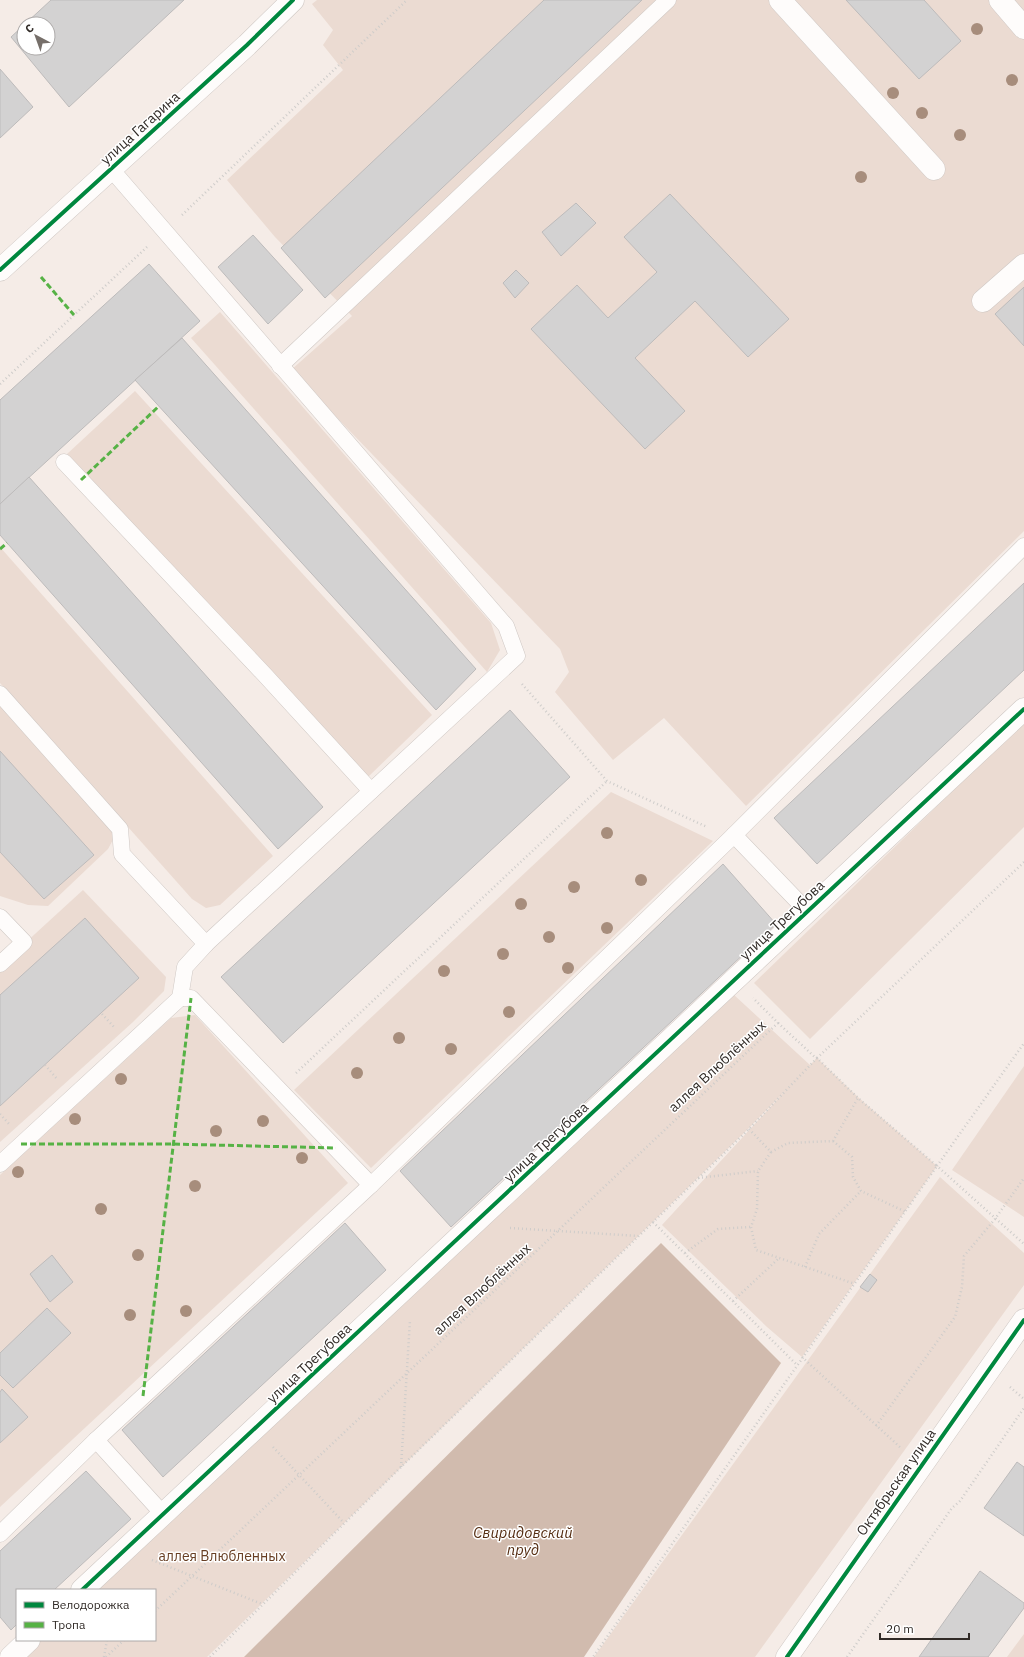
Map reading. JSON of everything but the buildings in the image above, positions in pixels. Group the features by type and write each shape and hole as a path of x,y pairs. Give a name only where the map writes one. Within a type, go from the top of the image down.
{"street":[{"name":"улица Гагарина","path":"0,270 242,50 293,0"},
{"path":"780,0 934,169"},
{"path":"1000,0 1024,28"},
{"path":"983,301 1024,264"},
{"name":"улица Трегубова","path":"83,1589 1024,709"},
{"name":"Октябрьская улица","path":"787,1657 1024,1320"},
{"path":"11,1657 28,1641"}],"lane":[{"path":"280,366 668,0"},
{"path":"0,1164 180,998 185,967 206,944 517,656 506,626 111,169"},
{"path":"64,462 372,791"},
{"path":"0,1534 96,1440 371,1185 732,836 1024,546"},
{"path":"0,694 120,829 122,854 206,944"},
{"path":"732,836 808,912"},
{"path":"0,917 24,942 0,964"},
{"path":"180,998 191,998 371,1185"},
{"path":"96,1440 163,1514"}],"path":[{"path":"0,384 165,230 407,0"},
{"path":"506,666 607,781 732,836"},
{"path":"292,1076 607,781"},
{"path":"210,1657 344,1523 748,1129 817,1058 1024,862"},
{"path":"778,1023 858,1098 1024,1244"},
{"path":"593,1657 802,1357 906,1212 936,1166 1024,1043"},
{"path":"833,1141 858,1098"},
{"path":"748,1129 771,1152"},
{"path":"855,1284 778,1259 756,1250 751,1227 757,1209 758,1171 771,1152 788,1143 833,1141 852,1157 853,1177 861,1192 906,1212"},
{"path":"698,1178 758,1171"},
{"path":"876,1426 955,1317 962,1286 964,1256 995,1219 1024,1178"},
{"path":"805,1267 819,1234 861,1192"},
{"path":"653,1222 797,1365"},
{"path":"471,1226 639,1236"},
{"path":"685,1253 718,1229 751,1227"},
{"path":"733,1301 778,1259"},
{"path":"402,1467 412,1282"},
{"path":"802,1357 903,1451"},
{"path":"847,1657 952,1508 960,1501 1024,1408"},
{"path":"255,1428 344,1523"},
{"path":"125,1549 263,1604"},
{"path":"105,1657 107,1641"},
{"path":"105,1657 123,1641"}],"green space":[{"path":"317,0 1024,0 1024,531 746,806 664,718 613,760 555,692 569,672 560,649 291,370 352,316 275,237 227,180 343,70 323,45 333,30 312,4"},
{"path":"220,312 491,623 500,650 487,672 191,338"},
{"path":"135,391 432,715 368,777 67,454"},
{"path":"0,547 273,856 220,905 206,908 192,899 0,683"},
{"path":"0,704 116,834 108,849 48,906 28,905 0,896"},
{"path":"1024,722 1024,827 810,1039 754,983"},
{"path":"611,792 713,841 371,1168 294,1090"},
{"path":"83,890 166,977 164,991 133,1022 0,1142 0,966"},
{"name":"аллея Влюбленных","path":"733,994 810,1065 817,1058 859,1098 937,1166 802,1357 767,1327 662,1225 787,1089 748,1129 207,1657 23,1657 40,1641 156,1641 156,1589 95,1589"},
{"path":"195,1015 348,1183 0,1507 0,1175 171,1018"},
{"path":"1024,1066 1024,1217 952,1170"},
{"path":"940,1177 1024,1253 1024,1285 755,1657 594,1657"},
{"path":"1024,1634 1024,1657 1007,1657"}],"water":[{"name":"Свиридовский пруд","path":"661,1243 781,1363 584,1657 244,1657"}],"marked path":[{"path":"41,277 74,315"},
{"path":"81,480 159,406"},
{"path":"0,549 7,543"},
{"path":"143,1396 191,998"},
{"path":"21,1144 172,1144 336,1148"}],"cycle path":[{"path":"0,270 247,45 293,0"},
{"path":"83,1589 1024,709"},
{"path":"787,1657 1024,1320"}]}
